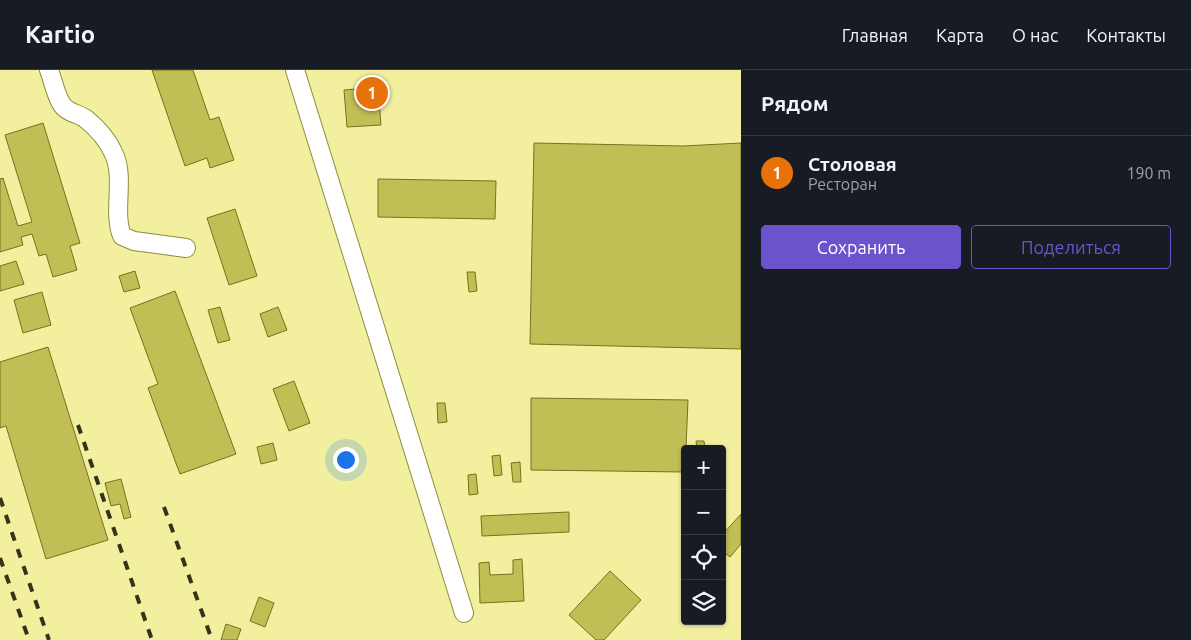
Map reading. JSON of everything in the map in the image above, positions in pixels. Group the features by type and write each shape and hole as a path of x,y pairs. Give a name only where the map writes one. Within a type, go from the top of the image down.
{"lane":[{"path":"49,70 61,104 71,112 85,118 104,138 114,154 119,190 117,224 122,236 134,241 186,248"},
{"path":"294,70 464,613"}],"building":[{"path":"152,70 193,70 210,120 219,117 234,160 210,168 207,158 185,166"},
{"path":"378,87 381,125 347,127 344,90"},
{"path":"43,123 80,243 70,246 77,270 53,277 46,254 39,256 32,234 21,237 23,245 0,252 0,179 3,178 18,226 32,222 5,135"},
{"path":"534,143 683,146 741,143 741,349 530,344"},
{"path":"378,179 496,181 495,219 378,217"},
{"path":"235,209 257,276 229,285 207,218"},
{"path":"16,261 24,284 0,291 0,266"},
{"path":"135,271 140,288 124,292 119,276"},
{"path":"467,272 475,272 477,291 469,292"},
{"path":"175,291 236,454 180,474 148,388 158,384 130,308"},
{"path":"42,292 51,325 23,333 14,300"},
{"path":"220,307 230,340 218,343 208,310"},
{"path":"278,307 287,330 268,337 260,314"},
{"path":"48,347 108,540 46,559 6,426 0,428 0,362"},
{"path":"294,381 310,423 289,431 273,389"},
{"path":"531,398 688,400 686,445 681,445 681,472 531,470"},
{"path":"437,403 445,403 447,422 438,423"},
{"path":"696,441 704,441 704,445 696,445"},
{"path":"273,443 277,460 261,464 257,447"},
{"path":"500,455 502,475 494,476 492,456"},
{"path":"520,462 521,482 513,482 511,463"},
{"path":"476,474 478,494 469,495 468,475"},
{"path":"121,479 131,517 124,519 120,504 111,506 105,483"},
{"path":"569,512 569,532 482,536 481,516"},
{"path":"741,514 741,544 730,557 726,554 726,531"},
{"path":"522,559 524,601 480,603 479,563 489,562 490,575 513,574 513,560"},
{"path":"610,571 641,600 604,640 596,640 569,615"},
{"path":"259,597 274,603 265,627 250,621"},
{"path":"226,624 241,629 237,640 221,640"}],"railway":[{"path":"78,425 152,640"},
{"path":"0,498 49,640"},
{"path":"164,507 212,640"},
{"path":"0,558 29,640"}],"place":[{"name":"Столовая","path":"372,93"}]}
